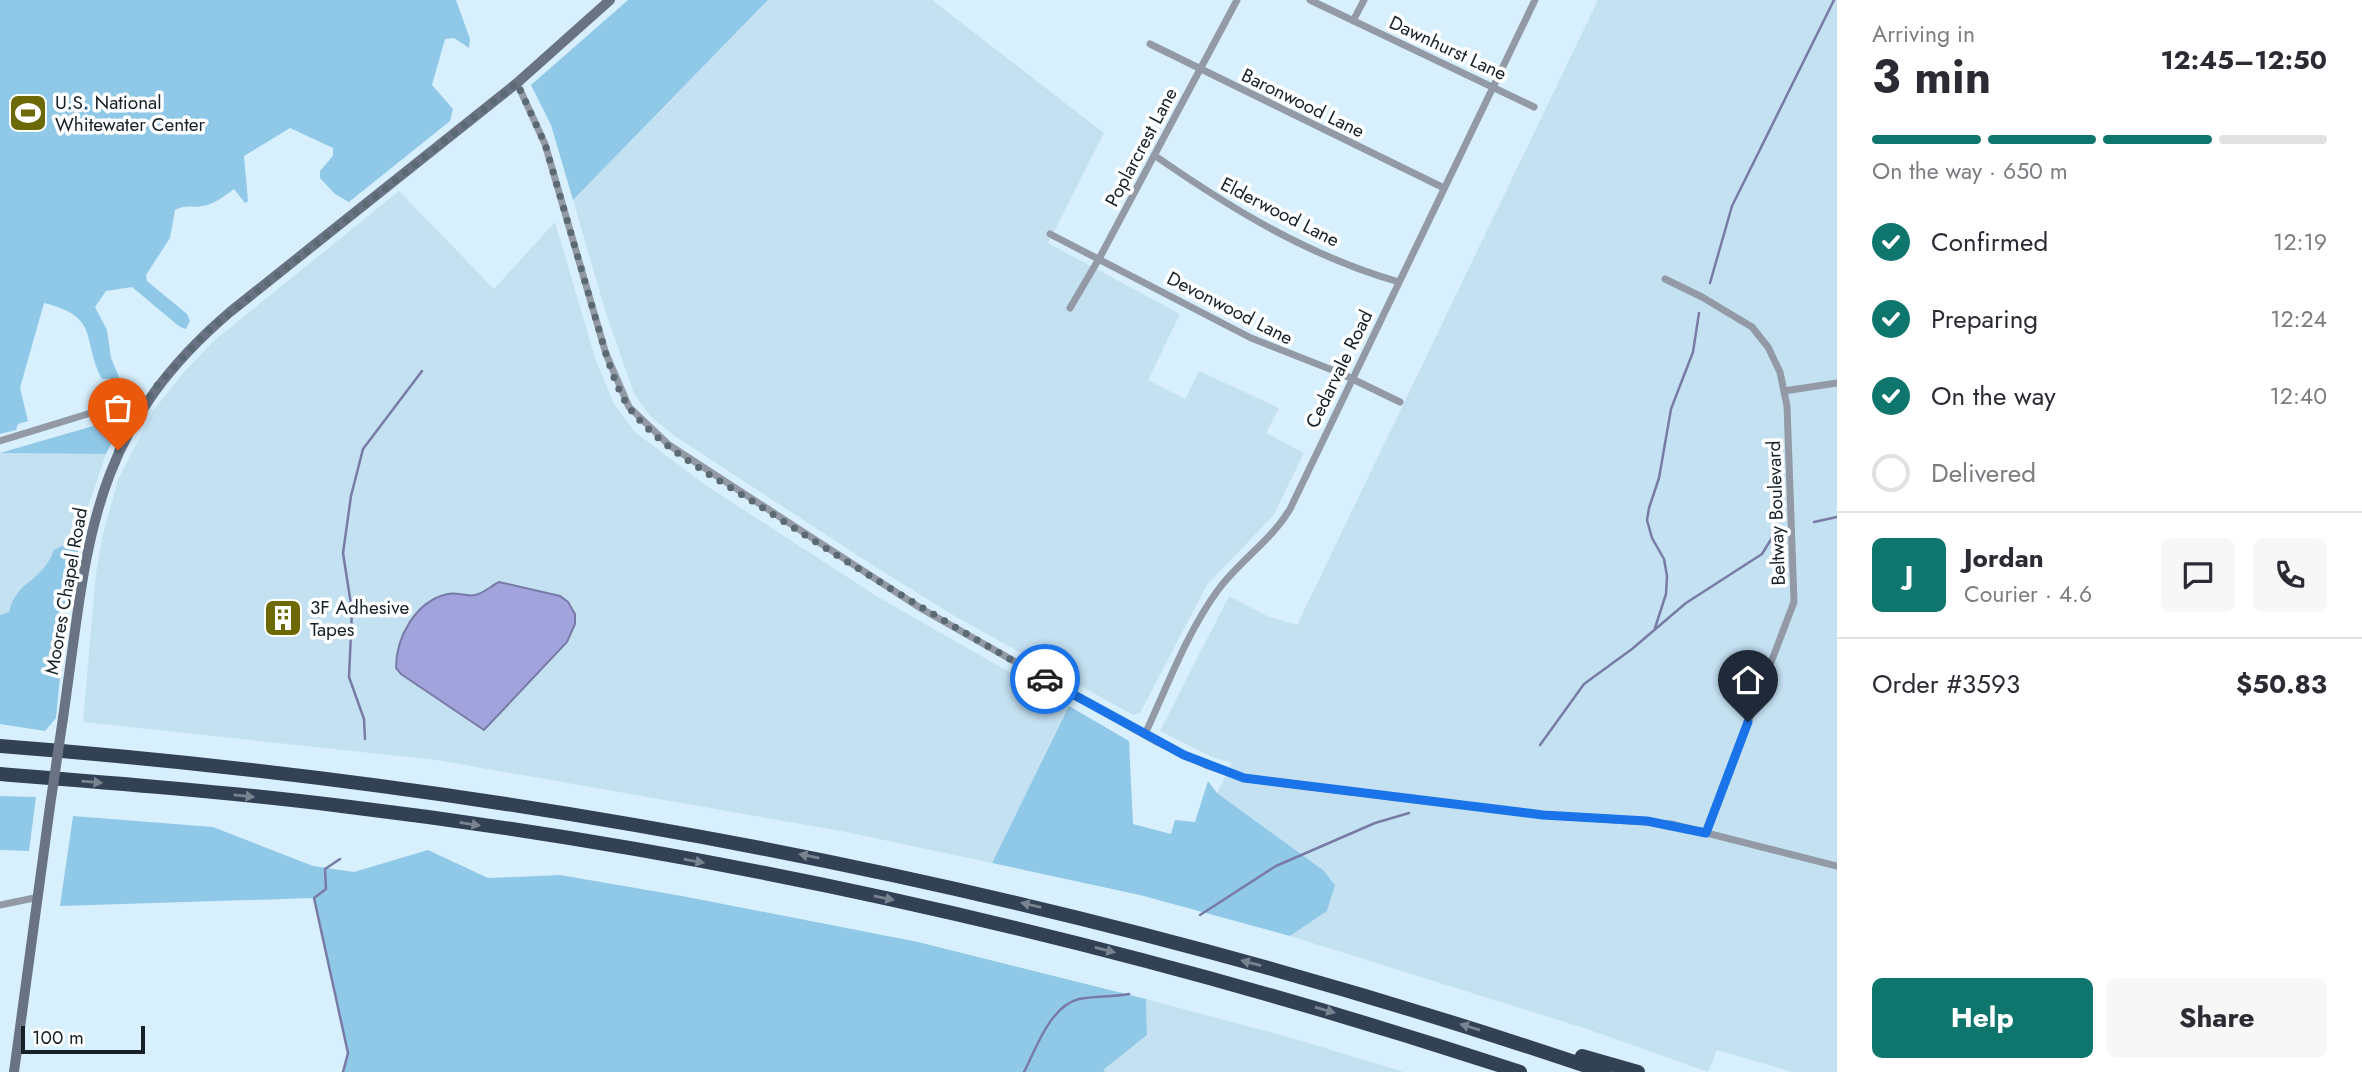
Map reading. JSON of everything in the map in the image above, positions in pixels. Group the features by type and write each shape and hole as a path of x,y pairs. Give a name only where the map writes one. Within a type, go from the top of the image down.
{"highway":[{"path":"0,746 202,764 416,789 732,841 901,875 1142,933 1507,1039 1638,1072"},
{"path":"0,774 340,806 563,838 769,874 916,905 1170,967 1335,1013 1520,1072"},
{"path":"1507,1039 1604,1072"}],"main road":[{"name":"Moores Chapel Road","path":"15,1072 50,806 93,521 118,450 143,404 174,365 210,329 517,83 610,0"}],"street":[{"name":"Poplarcrest Lane","path":"1070,308 1237,0"},
{"name":"Dawnhurst Lane","path":"1310,0 1534,107"},
{"path":"1353,21 1364,0"},
{"name":"Cedarvale Road","path":"1145,734 1212,599 1227,579 1264,544 1290,509 1535,0"},
{"name":"Baronwood Lane","path":"1150,44 1444,188"},
{"path":"517,83 542,136 613,374 624,399 642,423 720,480 892,590 1145,734 1208,766 1244,778 1543,815 1654,822 1837,866"},
{"name":"Elderwood Lane","path":"1154,155 1259,224 1327,256 1399,282"},
{"name":"Devonwood Lane","path":"1050,234 1100,257 1251,338 1351,378 1400,402"},
{"name":"Beltway Boulevard","path":"1665,279 1702,297 1752,327 1768,347 1780,372 1784,391 1794,602 1706,833"},
{"path":"1784,391 1837,383"},
{"path":"0,441 120,404 143,404"},
{"path":"0,905 39,897"}],"shaded area":[{"path":"0,0 456,0 470,39 469,48 454,38 445,39 432,85 453,109 450,121 349,202 335,194 320,178 320,171 333,156 333,148 290,128 244,156 248,201 245,203 234,189 207,205 175,210 170,238 146,275 147,281 187,314 190,321 186,329 180,327 132,287 106,291 95,307 107,330 111,358 120,379 102,379 86,331 74,315 44,303 20,388 28,421 18,424 16,430 0,434"},
{"path":"628,0 768,0 573,200 551,125 531,85"},
{"path":"768,0 932,0 1104,133 1048,243 1180,314 1148,380 1185,399 1199,371 1279,408 1266,433 1304,453 1273,516 1207,585 1140,713 1133,715 958,618 880,570 676,437 650,416 634,394 605,310 573,200"},
{"path":"1598,0 1837,0 1837,1072 1792,1072 1717,1050 1708,1072 1587,1029 1290,936 1327,911 1335,885 1323,870 1217,793 1232,763 1212,757 1160,731 1229,596 1267,616 1297,625"},
{"path":"399,191 494,289 555,222 595,358 614,404 635,432 704,484 878,597 1069,706 992,863 841,831 436,760 83,722 96,573 102,538 118,480 153,411 183,373 216,339"},
{"path":"124,417 106,454 0,453"},
{"path":"0,453 106,454 86,513 74,575 67,574 0,676"},
{"path":"62,546 79,547 68,596 56,718 45,731 0,724 0,615 9,612 18,593 43,569 54,550"},
{"path":"499,582 560,596 568,602 575,614 575,624 567,642 484,730 401,674 396,668 397,656 410,622 426,604 448,594 478,594"},
{"path":"1069,706 1129,741 1133,824 1171,834 1175,820 1195,822 1208,781 1217,793 1323,870 1335,885 1327,911 1290,936 1140,895 992,863"},
{"path":"0,796 36,797 29,851 0,850"},
{"path":"73,816 213,827 313,866 354,872 428,850 488,878 560,875 918,942 1146,999 1147,1035 1103,1070 1105,1072 343,1072 348,1053 314,898 60,906"},
{"path":"1146,999 1404,1072 1105,1072 1102,1070 1147,1035"}],"waterway":[{"path":"1710,283 1732,206 1834,0"},
{"path":"1655,628 1666,594 1667,576 1664,559 1652,538 1647,520 1659,478 1671,409 1693,352 1699,313"},
{"path":"365,739 364,719 349,677 352,611 343,553 351,496 363,449 422,371"},
{"path":"1814,522 1837,517"},
{"path":"1540,745 1584,684 1632,649 1686,603 1762,554 1778,528"},
{"path":"1200,915 1276,866 1375,823 1409,813"},
{"path":"340,859 325,869 326,889 314,898 348,1053 343,1072"},
{"path":"1024,1072 1052,1019 1069,1003 1085,998 1129,994"}],"way so far":[{"path":"118,450 143,404 193,344 229,312 517,83 540,128 606,354 624,399 633,413 669,445 850,564 978,642 1045,679"}],"place":[{"name":"U.S. National Whitewater Center","path":"28,113"},
{"name":"3F Adhesive Tapes","path":"283,618"}],"route":[{"path":"1045,679 1155,741 1216,770 1244,778 1543,815 1647,821 1706,833 1748,722"}]}
